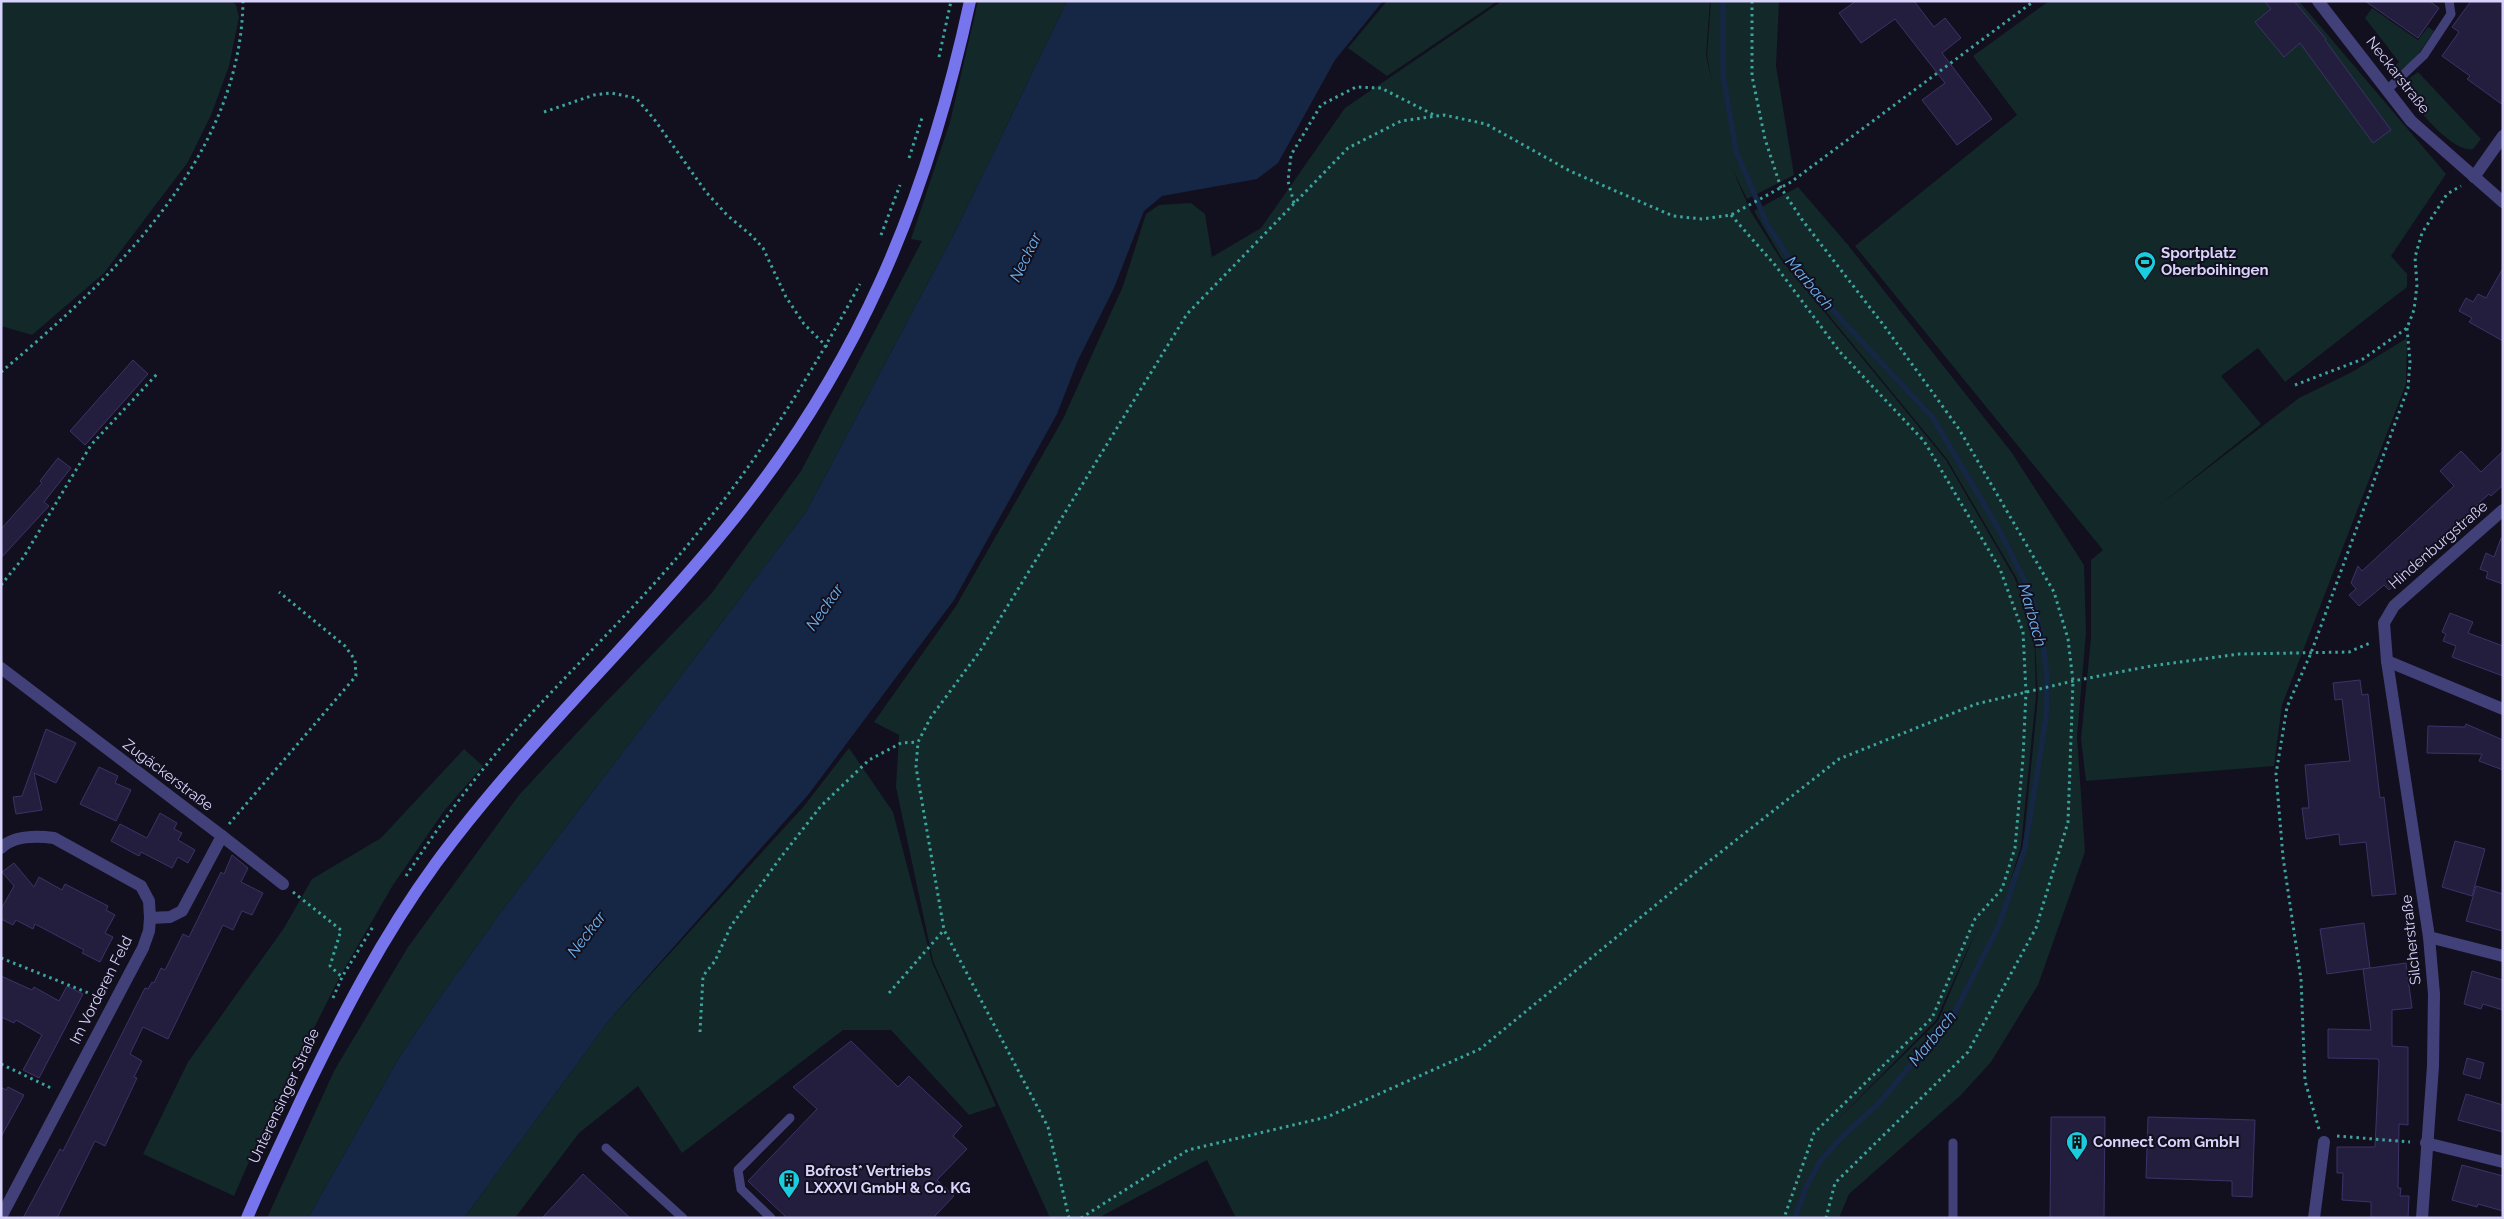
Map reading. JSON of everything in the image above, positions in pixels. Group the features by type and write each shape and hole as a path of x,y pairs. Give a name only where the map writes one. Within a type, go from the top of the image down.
{"street":[{"name":"Unterensinger Straße","path":"247,1218 330,1038 355,990 396,921 455,838 521,758 658,609 726,529 788,447 842,359 876,294 915,199 943,112 970,1"},
{"name":"Neckarstraße","path":"2318,1 2411,121 2503,202"},
{"path":"2474,177 2503,136"},
{"name":"Hindenburgstraße","path":"2387,661 2384,623 2394,606 2498,522 2503,510"},
{"path":"2387,661 2503,709"},
{"name":"Silcherstraße","path":"2387,661 2429,937 2434,994 2433,1066 2422,1218"},
{"name":"Zugäckerstraße","path":"1,668 283,884"},
{"name":"Im Vorderen Feld","path":"1,848 22,838 40,836 54,838 141,886 149,901 150,918 150,931 143,948 1,1216"},
{"path":"150,918 170,917 182,911 222,836"},
{"path":"2429,937 2503,956"},
{"path":"2314,1218 2324,1142"},
{"path":"2426,1144 2503,1162"}],"lane":[{"path":"2388,89 2424,55 2451,14 2450,1"},
{"path":"771,1218 741,1189 738,1170 790,1118"},
{"path":"1953,1143 1953,1218"},
{"path":"606,1148 683,1218"}],"path":[{"path":"1,372 45,335 106,278 151,226 185,179 211,130 230,84 240,48 243,1"},
{"path":"937,62 950,1"},
{"path":"1752,1 1752,76 1764,138 1781,188 1803,221 1885,327 1959,429 2054,592 2068,639 2073,681 2068,822 2036,928 1968,1052 1835,1183 1826,1218"},
{"path":"1069,1218 1048,1127 944,930 916,767 918,742 931,716 980,651 1187,314 1348,148 1401,121 1444,115 1486,124 1570,171 1673,216 1702,219 1731,215 1781,188 2034,1"},
{"path":"1294,204 1288,181 1291,155 1321,105 1356,87 1381,88 1437,116"},
{"path":"544,112 594,95 611,93 636,98 654,119 706,192 727,215 763,248 786,296 804,324 826,347 842,359"},
{"path":"908,163 922,117"},
{"path":"2426,1144 2339,1135 2324,1142 2305,1081 2299,957 2283,858 2276,774 2287,707 2311,653 2408,388 2410,362 2407,328 2414,310 2417,284 2414,257 2422,233 2447,194 2474,177"},
{"path":"878,242 901,181"},
{"path":"1731,215 1775,265 1840,352 1924,441 2000,569 2023,632 2026,692 2015,848 2002,889 1975,919 1932,1018 1814,1133 1784,1218"},
{"path":"401,883 448,812 516,730 704,526 767,441 826,347 863,277"},
{"path":"2295,385 2363,359 2407,328"},
{"path":"1,585 23,558 91,445 157,374"},
{"path":"222,836 233,819 356,676 355,660 345,646 279,592"},
{"path":"1081,1218 1188,1150 1327,1117 1480,1049 1707,862 1839,758 1976,704 2059,684 2151,666 2239,654 2288,651 2311,653 2349,652 2384,638"},
{"path":"700,1032 703,976 715,962 731,926 781,856 821,806 869,760 901,743 918,742"},
{"path":"283,884 341,930 330,966 355,990"},
{"path":"330,1004 342,977 376,922"},
{"path":"889,993 944,930"},
{"path":"1,958 114,1003"},
{"path":"1,1064 65,1095"}],"green space":[{"path":"1,1 231,1 236,5 239,17 229,66 211,115 188,162 104,273 32,335 1,326"},
{"path":"978,1 1067,1 957,228 806,512 501,912 436,1003 400,1056 308,1218 267,1218 334,1071 408,947 519,795 711,594 801,471 922,241 911,239 950,122"},
{"path":"1387,1 1498,1 1387,76 1348,48"},
{"path":"1502,1 1710,1 1706,55 1712,82 1707,55 1711,1 1779,1 1776,66 1794,175 1747,199 1732,168 1751,212 1780,258 1946,460 2014,577 2034,623 2016,577 1947,459 1781,257 1754,211 1798,187 1848,245 2012,453 2084,565 2086,633 2077,737 2085,852 2038,985 1991,1062 1960,1096 1849,1194 1839,1218 1236,1218 1207,1160 1098,1218 1050,1218 933,961 896,787 899,735 874,722 956,606 1063,419 1123,286 1146,214 1159,205 1191,203 1205,214 1212,257 1261,228 1345,108","holes":["2034,623 2038,697 2023,847 2010,882 2021,846 2036,696","1979,924 1938,1021 1835,1122 1936,1020"]},
{"name":"Sportplatz Oberboihingen","path":"2049,1 2299,1 2446,174 2391,256 2407,274 2407,287 2285,382 2258,348 2221,376 2261,424 2161,504 2299,398 2352,372 2407,338 2406,384 2282,705 2274,766 2086,781 2081,739 2091,638 2091,560 2103,550 1855,246 2017,115 1973,56"},
{"path":"2372,8 2418,40 2428,27 2434,31 2415,59 2393,76 2389,71 2399,62 2365,18"},
{"path":"2418,72 2481,139 2473,149 2464,148 2443,135 2400,85"},
{"path":"849,748 893,812 932,962 996,1106 969,1115 891,1030 843,1030 682,1153 638,1086 579,1133 515,1218 464,1218 610,1019 804,806"},
{"path":"464,749 483,766 444,811 393,885 339,978 258,1141 234,1196 143,1154 188,1062 284,928 312,879 381,838"}],"water":[{"name":"Neckar","path":"1067,1 1383,1 1335,60 1278,163 1257,179 1162,196 1144,211 1114,288 1078,360 1057,414 954,600 808,795 610,1019 464,1218 308,1218 400,1056 436,1003 501,912 806,512 957,228"}],"building":[{"path":"1856,1 1914,1 1934,27 1945,18 1961,38 1942,53 1992,119 1957,145 1922,100 1945,83 1895,19 1861,43 1839,13"},
{"path":"2264,1 2294,1 2326,39 2391,130 2373,143 2300,43 2284,57 2255,22 2271,9"},
{"path":"2365,1 2429,1 2439,8 2418,38"},
{"path":"2471,1 2503,1 2503,105 2467,79 2470,76 2442,56 2459,32 2452,27"},
{"path":"2503,268 2503,341 2469,322 2472,318 2459,311 2466,298 2473,302 2478,294 2486,298"},
{"path":"133,360 148,374 85,445 70,431"},
{"path":"2461,451 2481,472 2503,451 2503,485 2491,496 2489,494 2421,556 2424,558 2389,590 2384,585 2359,606 2349,595 2356,589 2351,583 2358,566 2362,571 2454,486 2440,471"},
{"path":"58,458 71,468 44,502 49,506 1,558 1,529 42,483 40,481"},
{"path":"2501,538 2503,538 2503,584 2486,578 2488,572 2480,569 2486,553 2494,557"},
{"path":"2450,613 2473,622 2468,633 2503,646 2503,676 2452,657 2456,646 2443,641 2446,634 2442,632"},
{"path":"2360,680 2362,695 2368,694 2380,798 2384,797 2396,894 2372,896 2366,842 2340,845 2339,834 2306,839 2302,808 2309,808 2305,765 2350,761 2342,699 2335,700 2333,683"},
{"path":"2466,724 2503,740 2503,770 2479,761 2482,754 2427,753 2428,726 2465,727"},
{"path":"46,729 76,743 56,783 34,773 42,810 16,814 13,797 22,796"},
{"path":"99,767 118,776 115,783 131,790 116,821 80,804"},
{"path":"160,813 177,823 174,829 182,833 178,840 195,850 188,863 178,857 172,868 141,852 139,856 111,841 120,824 147,838"},
{"path":"2455,841 2485,849 2472,896 2442,887"},
{"path":"232,855 248,868 241,882 263,893 252,915 242,911 233,930 223,925 168,1039 143,1027 130,1054 142,1061 134,1077 137,1078 105,1146 95,1141 57,1218 23,1218 60,1149 63,1151 145,988 148,989 152,982 154,983 161,968 165,970 183,934 189,937 221,872 224,874"},
{"path":"14,863 34,887 39,877 62,890 65,884 108,906 106,910 115,915 105,933 113,937 100,962 82,953 84,950 35,924 33,929 16,920 13,925 1,919 1,909 14,886 2,872"},
{"path":"2476,886 2503,894 2503,931 2466,921"},
{"path":"2364,923 2370,968 2327,974 2320,929"},
{"path":"2406,963 2412,1008 2392,1010 2392,1046 2408,1047 2408,1125 2399,1124 2398,1188 2401,1188 2400,1196 2409,1196 2408,1218 2371,1218 2371,1202 2342,1200 2343,1173 2337,1173 2337,1147 2375,1147 2379,1062 2378,1059 2328,1058 2328,1029 2371,1030 2363,969"},
{"path":"2472,971 2503,980 2503,1010 2483,1004 2481,1009 2464,1004"},
{"path":"1,976 32,990 34,987 59,1001 67,986 83,994 39,1078 23,1070 42,1035 16,1020 14,1023 1,1017"},
{"path":"851,1041 898,1087 909,1076 962,1126 953,1136 967,1149 937,1180 954,1196 933,1218 787,1218 748,1181 817,1109 793,1087"},
{"path":"2467,1058 2484,1063 2480,1079 2463,1074"},
{"path":"1,1087 6,1090 8,1087 24,1095 1,1137"},
{"path":"2466,1094 2503,1105 2503,1132 2458,1120"},
{"name":"Connect Com GmbH","path":"2051,1117 2105,1117 2104,1218 2050,1218"},
{"path":"2148,1117 2255,1120 2252,1197 2232,1196 2232,1181 2146,1178"},
{"path":"2462,1165 2503,1176 2503,1211 2478,1204 2477,1207 2452,1200"},
{"path":"583,1174 630,1218 542,1218"}],"waterway":[{"name":"Marbach","path":"1723,1 1723,75 1736,151 1767,224 1800,275 1933,418 1998,528 2030,591 2042,636 2047,677 2046,717 2025,848 1999,925 1954,1014 1878,1104 1842,1137 1821,1160 1806,1187 1795,1218"}],"place":[{"name":"Sportplatz Oberboihingen","path":"2145,281"},
{"name":"Connect Com GmbH","path":"2077,1161"},
{"name":"Bofrost* Vertriebs LXXXVI GmbH & Co. KG","path":"789,1199"}]}
